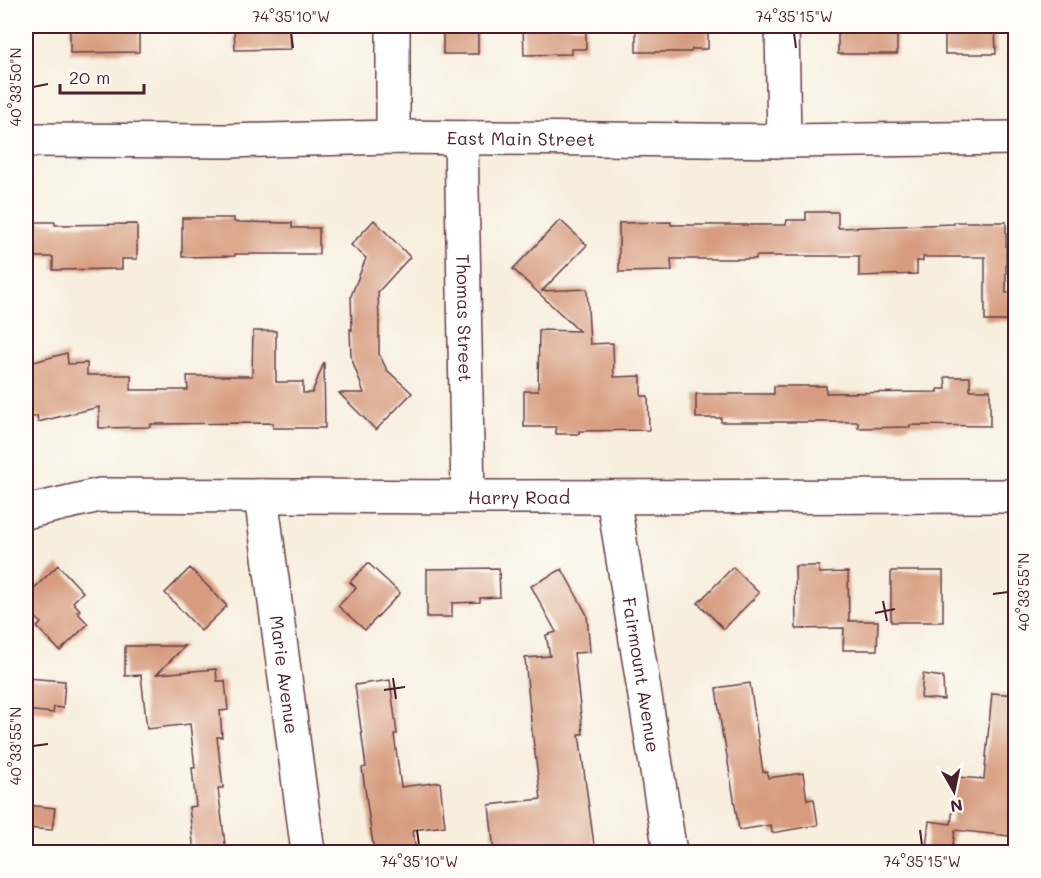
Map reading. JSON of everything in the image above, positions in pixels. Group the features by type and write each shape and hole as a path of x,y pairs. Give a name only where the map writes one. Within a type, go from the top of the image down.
{"street":[{"path":"393,26 393,137"},
{"path":"782,26 784,141"},
{"name":"East Main Street","path":"26,140 226,141 393,137 784,141 1016,138"},
{"name":"Thomas Street","path":"461,138 468,497"},
{"name":"Harry Road","path":"26,512 100,495 1016,496"},
{"name":"Marie Avenue","path":"261,496 308,852"},
{"name":"Fairmount Avenue","path":"613,497 670,852"}],"building":[{"path":"70,26 139,26 139,52 70,53"},
{"path":"234,26 290,26 291,49 235,50"},
{"path":"443,26 478,26 478,54 443,54"},
{"path":"523,26 586,26 586,49 571,49 571,54 524,55"},
{"path":"636,26 708,26 708,49 692,49 691,52 636,52"},
{"path":"838,26 897,26 897,54 838,54"},
{"path":"945,26 995,26 996,54 945,54"},
{"path":"806,212 838,212 838,228 954,224 954,222 1006,222 1006,293 1016,293 1016,321 985,321 985,257 923,257 923,261 917,261 917,274 859,276 859,256 671,259 672,271 619,272 619,223 786,225 787,220 806,220"},
{"path":"182,218 234,218 234,222 292,223 292,228 319,228 319,254 235,254 235,256 182,257"},
{"path":"374,220 410,257 378,292 379,354 387,370 412,393 376,430 339,393 364,393 351,357 350,329 352,330 351,296 366,258 351,245"},
{"path":"560,220 587,245 542,291 587,289 590,344 613,343 614,377 641,376 641,396 648,396 649,430 579,431 579,434 556,434 556,427 524,427 524,391 538,391 539,330 579,331 513,269"},
{"path":"26,222 55,222 55,225 137,224 137,259 122,259 122,269 53,270 53,257 26,257"},
{"path":"253,331 276,331 276,382 303,382 303,393 312,393 324,362 325,428 273,428 273,423 151,424 151,427 99,428 99,407 38,422 37,416 26,419 26,364 67,353 68,364 87,363 87,375 131,375 131,390 188,390 187,376 252,376"},
{"path":"945,377 970,377 970,390 990,390 990,426 910,425 910,427 858,428 858,422 721,422 721,418 696,418 696,394 774,394 774,386 826,386 826,393 938,392 938,389 946,389"},
{"path":"368,563 400,593 365,630 338,606 356,588 350,582"},
{"path":"58,565 83,592 73,602 80,610 77,612 88,624 60,651 37,627 41,623 26,607 26,596"},
{"path":"795,566 819,566 819,573 848,572 849,621 878,621 877,650 843,650 844,628 796,629"},
{"path":"733,567 759,593 724,629 698,603"},
{"path":"190,568 227,606 201,631 165,593"},
{"path":"499,568 500,597 480,598 480,602 452,603 452,617 427,617 427,569"},
{"path":"562,569 587,615 590,652 574,653 583,734 579,734 595,852 494,852 489,805 541,799 525,658 550,656 546,635 556,632 531,586"},
{"path":"891,571 943,571 943,622 891,622"},
{"path":"125,646 185,646 157,674 216,669 217,681 225,681 228,710 220,711 222,737 217,737 223,788 218,788 226,852 194,852 189,807 196,806 192,768 195,768 190,724 147,729 141,675 125,676"},
{"path":"923,674 943,677 944,700 921,698"},
{"path":"26,678 65,681 63,708 54,707 53,713 26,710"},
{"path":"390,680 401,787 440,782 445,826 413,830 416,852 374,852 362,768 366,767 355,685"},
{"path":"750,683 763,772 767,772 768,778 803,773 807,800 814,799 818,825 772,833 771,825 739,830 716,688"},
{"path":"992,693 1016,695 1016,775 1009,836 955,830 952,852 926,848 929,821 951,824 956,777 984,779"},
{"path":"26,805 55,808 52,830 26,828"}]}
